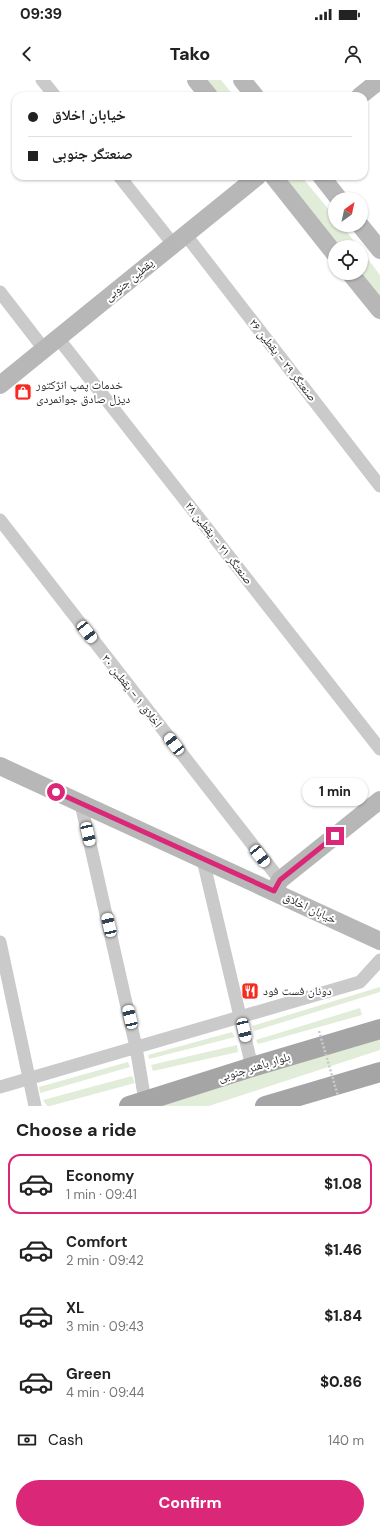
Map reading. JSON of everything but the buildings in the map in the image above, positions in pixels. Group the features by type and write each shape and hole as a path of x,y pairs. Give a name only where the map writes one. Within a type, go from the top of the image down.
{"main road":[{"name":"بلوار باهنر جنوبی","path":"137,1104 252,1067 380,1030"},
{"path":"265,1106 380,1072"}],"street":[{"path":"42,80 52,92"},
{"path":"196,80 205,92"},
{"path":"242,80 252,92"},
{"path":"365,92 380,80"},
{"name":"صنعتگر ۲۹ - یقطین ۲۶","path":"124,180 179,239 380,486"},
{"name":"یقطین جنوبی","path":"0,385 253,180"},
{"path":"276,180 328,245"},
{"path":"324,180 334,192"},
{"path":"366,232 380,250"},
{"path":"356,280 380,310"},
{"name":"صنعتگر ۳۱ - یقطین ۲۸","path":"0,292 51,343 380,749"},
{"name":"اخلاق ۱ - یقطین ۳۰","path":"0,520 277,886"},
{"name":"خیابان اخلاق","path":"1,765 81,804 203,860 277,886 380,941"},
{"path":"277,886 380,800"},
{"path":"81,804 136,1047 137,1104"},
{"path":"203,860 252,1067"},
{"path":"0,942 35,1106"},
{"path":"0,1087 360,982 380,960"}],"path":[{"path":"319,1031 338,1096"}],"green space":[{"path":"202,80 221,80 231,92 212,92"},
{"path":"287,180 304,180 328,209 328,231"},
{"path":"329,232 347,232 353,240 335,240"},
{"path":"368,259 380,275 380,297 367,280 368,280"},
{"path":"380,987 380,992 254,1031 252,1026"},
{"path":"360,1008 362,1015 258,1044 256,1040"},
{"path":"232,1032 235,1037 149,1059 148,1055"},
{"path":"380,1036 380,1050 209,1106 145,1106"},
{"path":"237,1045 238,1052 153,1071 151,1065"},
{"path":"128,1062 130,1067 40,1093 39,1087"},
{"path":"132,1076 135,1083 50,1106 47,1106 43,1100"}],"place":[{"name":"خدمات پمپ انژکتور دیزل صادق جوانمردی","path":"23,392"},
{"name":"دونان فست فود","path":"250,991"}],"route":[{"path":"56,792 274,891 280,880 335,836"}]}
